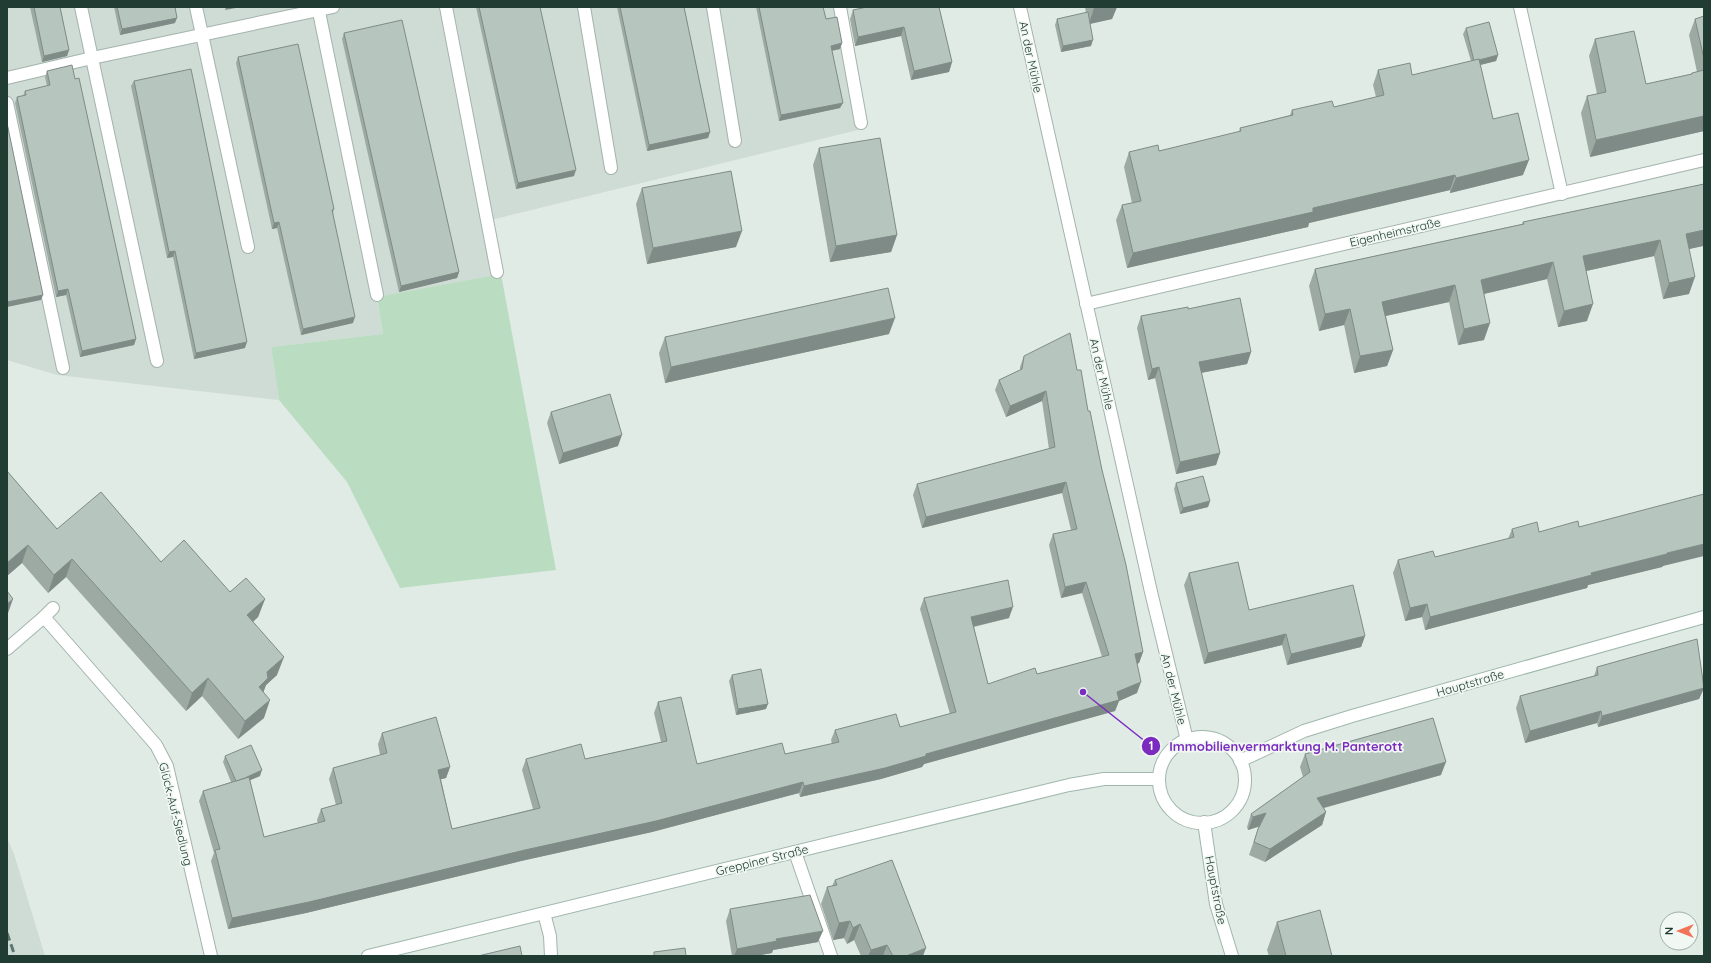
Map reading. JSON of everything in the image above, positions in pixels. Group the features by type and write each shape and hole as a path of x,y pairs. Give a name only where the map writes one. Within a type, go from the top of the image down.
{"street":[{"path":"81,7 157,361"},
{"path":"196,7 248,247"},
{"path":"7,78 318,8 333,7"},
{"path":"446,7 498,272"},
{"path":"584,7 611,168"},
{"path":"714,7 734,141"},
{"path":"840,7 861,123"},
{"name":"An der Mühle","path":"1020,7 1151,592 1186,740"},
{"path":"1520,7 1562,194"},
{"path":"318,8 377,295"},
{"path":"7,103 63,368"},
{"name":"Eigenheimstraße","path":"1086,304 1704,160"},
{"path":"7,649 53,608"},
{"name":"Glück-Auf-Siedlung","path":"44,617 156,745 167,766 210,956"},
{"name":"Hauptstraße","path":"1240,761 1304,731 1352,716 1704,617"},
{"path":"1202,737 1217,740 1231,748 1240,761 1244,774 1244,788 1239,802 1224,816 1204,822 1190,821 1172,811 1164,799 1159,779 1159,772 1164,758 1174,747 1186,740 1202,737"},
{"name":"Greppiner Straße","path":"368,956 1069,785 1104,779 1159,779"},
{"name":"Hauptstraße","path":"1204,822 1216,904 1232,956"},
{"path":"795,852 831,956"},
{"path":"544,913 550,936 551,956"}],"shaded area":[{"path":"7,7 844,7 866,128 491,220 501,274 377,298 383,334 271,347 279,400 57,375 7,360"},
{"path":"7,838 14,854 45,956 7,956"}],"green space":[{"path":"501,274 556,570 400,588 347,482 279,400 271,347 383,334 377,297"}],"building":[{"path":"34,7 60,7 69,50 44,56"},
{"path":"117,7 175,7 177,18 122,29"},
{"path":"479,7 540,7 576,170 518,183"},
{"path":"620,7 684,7 710,132 649,145"},
{"path":"759,7 823,7 826,19 837,17 842,43 831,46 843,103 781,115"},
{"path":"867,7 939,7 952,62 914,71 904,27 858,37 853,10"},
{"path":"1088,12 1093,40 1063,46 1057,19"},
{"path":"1704,16 1704,59 1695,19"},
{"path":"402,20 459,272 401,286 344,33"},
{"path":"1489,22 1498,55 1474,61 1466,28"},
{"path":"1634,31 1646,84 1704,70 1704,116 1596,140 1587,96 1606,92 1595,39"},
{"path":"298,44 334,209 332,210 355,317 303,329 279,222 274,223 238,57"},
{"path":"1479,59 1493,119 1518,113 1529,160 1456,178 1455,175 1313,208 1313,212 1133,253 1122,205 1141,201 1129,152 1158,145 1159,151 1241,131 1240,128 1293,115 1292,110 1332,101 1334,107 1384,95 1378,70 1410,63 1412,75"},
{"path":"72,65 75,79 79,78 136,339 82,351 68,289 58,291 17,97 26,95 25,91 50,85 47,71"},
{"path":"191,69 247,342 196,353 175,251 169,252 134,81"},
{"path":"7,123 43,295 7,302"},
{"path":"880,138 897,235 836,246 819,148"},
{"path":"731,171 742,231 653,248 642,188"},
{"path":"1704,184 1704,230 1686,234 1695,277 1669,283 1660,240 1583,256 1593,304 1564,311 1553,262 1481,280 1490,323 1464,329 1455,285 1382,302 1393,350 1360,356 1350,309 1325,314 1315,269 1524,224 1523,222"},
{"path":"888,288 895,318 671,367 665,337"},
{"path":"1240,298 1251,352 1199,362 1220,453 1180,462 1159,367 1152,369 1141,316 1188,307 1188,309"},
{"path":"1070,333 1077,370 1081,370 1088,411 1090,411 1102,470 1126,565 1143,652 1135,654 1141,682 1117,692 1119,700 926,754 926,756 885,768 804,786 803,782 656,821 525,850 309,902 232,918 215,850 220,849 203,791 249,777 264,837 325,821 321,809 342,803 333,768 387,753 382,733 436,717 450,767 438,770 452,829 540,808 526,759 581,744 585,759 667,741 658,702 681,697 697,764 782,743 785,754 839,742 835,730 896,714 900,727 956,712 924,598 1008,580 1013,607 971,617 988,684 1035,668 1037,674 1109,655 1086,582 1065,587 1053,534 1077,529 1066,482 926,517 917,484 1055,447 1046,391 1010,406 999,380 1022,369 1024,356"},
{"path":"610,394 622,435 563,453 551,412"},
{"path":"7,471 57,529 101,492 161,562 184,540 230,592 246,578 265,599 247,615 284,657 267,672 268,678 259,687 270,700 245,721 208,678 192,693 72,559 54,575 28,545 7,563"},
{"path":"1203,476 1210,501 1183,508 1176,483"},
{"path":"1704,494 1704,544 1430,617 1427,604 1410,608 1398,560 1433,551 1435,557 1514,537 1512,529 1537,522 1539,532 1578,521 1579,527"},
{"path":"1238,562 1249,610 1353,585 1365,636 1291,654 1286,634 1208,653 1189,573"},
{"path":"7,591 13,599 7,604"},
{"path":"1697,639 1704,688 1602,716 1601,711 1530,731 1520,696 1598,675 1597,667"},
{"path":"761,669 768,704 738,709 732,675"},
{"path":"1433,718 1446,762 1317,798 1326,812 1270,849 1254,842 1258,829 1266,813 1253,817 1251,814 1310,772 1305,754"},
{"path":"251,745 262,770 236,781 225,756"},
{"path":"892,860 926,948 906,956 893,956 887,945 871,950 860,924 853,928 850,921 839,923 827,887 837,885 835,880"},
{"path":"810,895 823,931 776,939 777,941 737,949 730,909"},
{"path":"1320,910 1332,956 1286,956 1277,922"},
{"path":"520,946 522,956 478,956"},
{"path":"685,948 686,956 654,956 654,952"}],"railway":[{"path":"7,933 15,956"}],"place":[{"name":"Immobilienvermarktung M. Panterott","path":"1083,692"}]}
